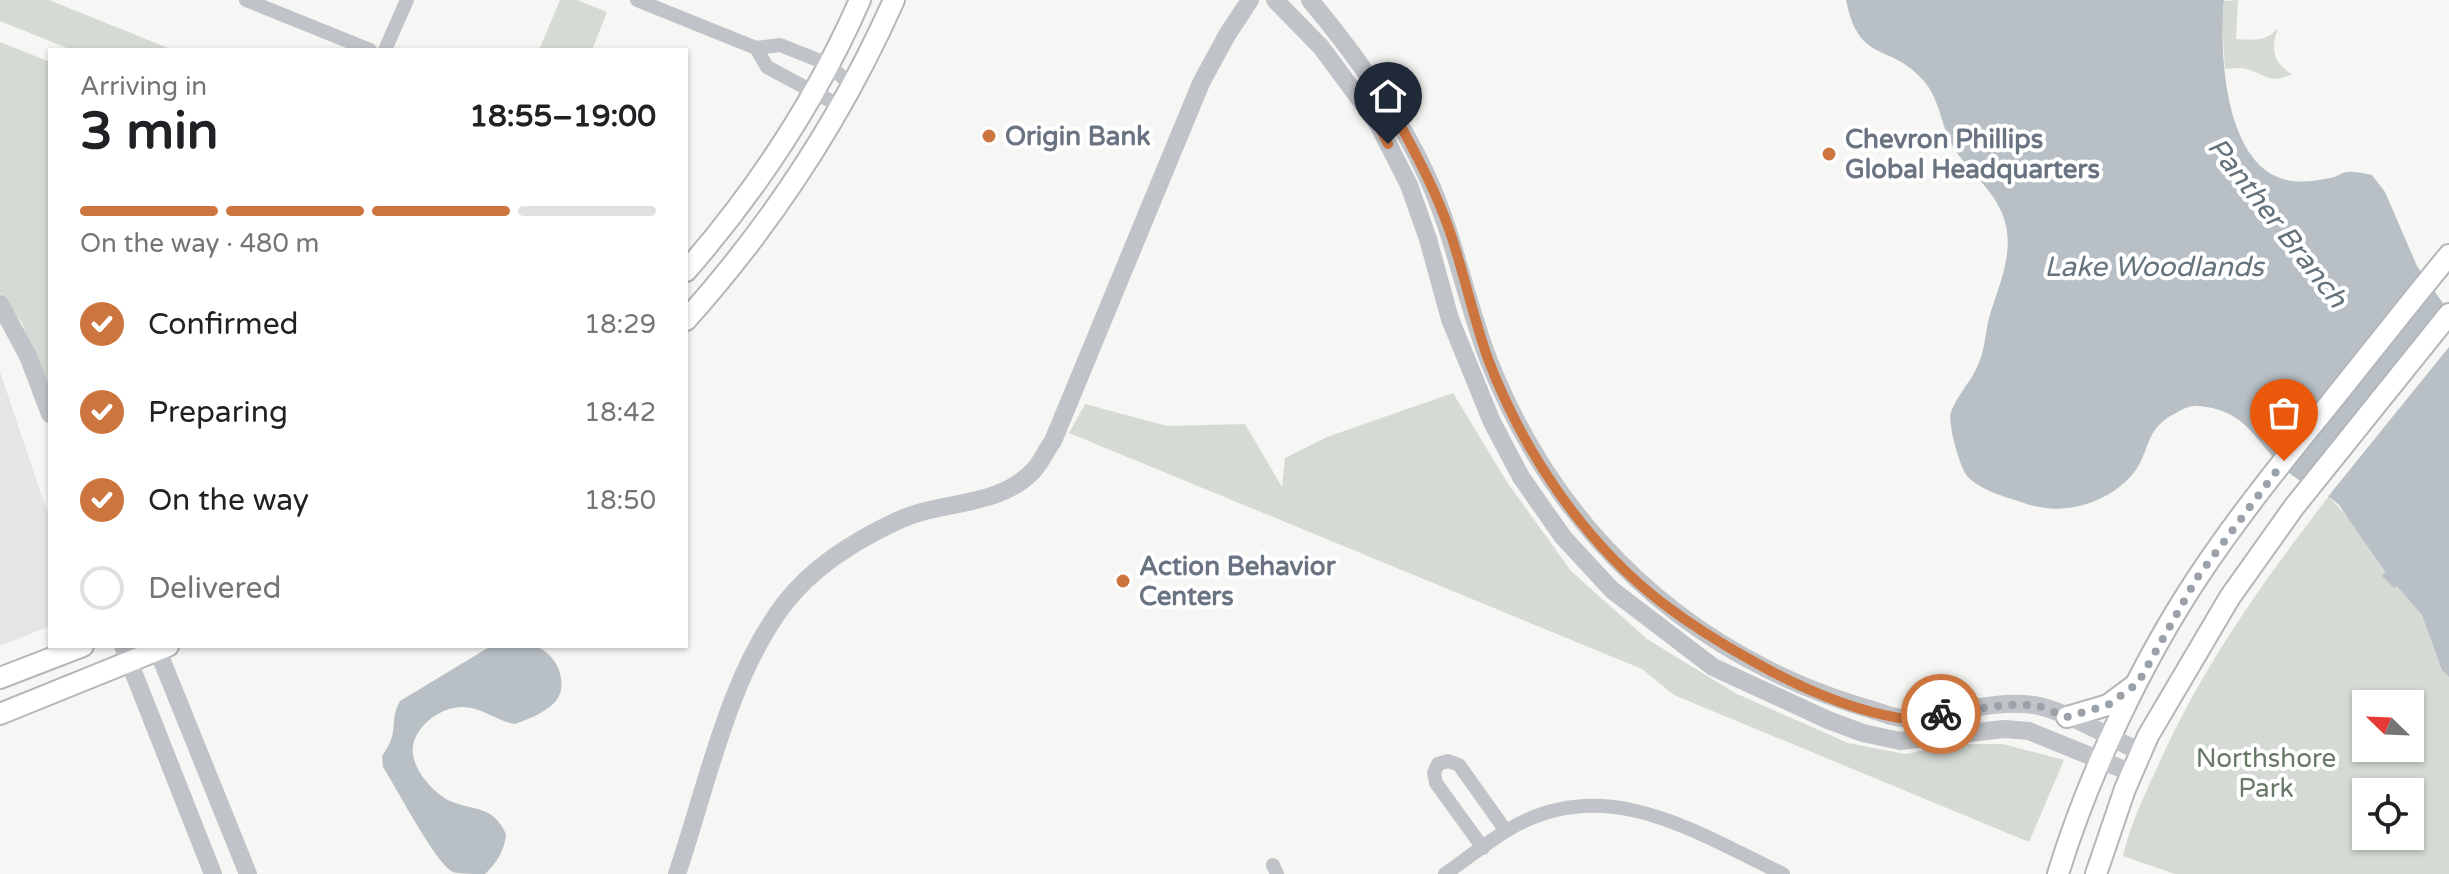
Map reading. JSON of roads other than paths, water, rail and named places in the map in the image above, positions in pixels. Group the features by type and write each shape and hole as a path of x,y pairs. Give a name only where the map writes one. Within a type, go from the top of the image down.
{"main road":[{"path":"688,269 759,178 813,91 860,0"},
{"path":"688,318 730,269 785,195 840,106 894,0"},
{"path":"2058,874 2082,801 2100,760 2138,683 2197,578 2265,484 2448,256"},
{"path":"2096,874 2141,752 2171,693 2230,597 2294,507 2449,314"},
{"path":"0,678 78,648"},
{"path":"0,714 127,654 156,648"},
{"path":"2067,717 2108,705 2138,683"}],"street":[{"path":"386,48 407,0"},
{"path":"637,0 756,48 780,45 828,64 851,85"},
{"path":"677,874 749,661 787,601 835,556 888,525 932,509 994,496 1032,472 1053,441 1201,83 1250,0"},
{"path":"1275,0 1321,47 1378,124 1409,185 1450,319 1492,422 1521,477 1563,537 1612,590 1713,667 1863,733 1900,741 2004,729 2029,731 2132,773"},
{"path":"1310,0 1396,117 1425,173 1450,231 1488,359 1539,464 1588,531 1628,573 1662,603 1728,646 1765,668 1839,701 1902,719 2006,705 2036,705 2092,727 2141,752"},
{"path":"250,1 365,48"},
{"path":"756,48 767,67 840,106"},
{"path":"1378,124 1396,117"},
{"path":"0,304 28,356 48,409"},
{"path":"1468,366 1488,359"},
{"path":"1713,667 1728,646"},
{"path":"161,648 248,874"},
{"path":"127,654 213,874"},
{"path":"1828,720 1839,701"},
{"path":"1483,848 1436,783 1434,773 1438,764 1448,761 1459,765 1506,831"},
{"path":"1445,874 1506,831 1550,811 1573,806 1620,806 1674,822 1783,874"}],"water":[{"name":"Lake Woodlands","path":"1846,0 2224,0 2225,76 2238,130 2250,153 2266,170 2287,180 2314,181 2351,172 2372,175 2385,192 2417,266 2449,312 2449,677 2442,670 2422,615 2397,586 2394,588 2382,576 2385,572 2339,505 2293,476 2242,423 2217,409 2196,406 2165,419 2153,434 2132,475 2108,494 2080,506 2036,506 1992,492 1967,476 1955,445 1950,417 1982,354 2005,266 2006,227 1997,203 1949,139 1927,86 1910,68 1867,44 1852,21"},
{"path":"488,648 539,648 550,656 559,671 559,696 550,707 536,715 515,724 476,709 452,708 426,723 415,740 414,759 419,771 439,794 450,801 489,813 501,824 506,834 504,846 485,874 456,873 446,866 427,841 383,767 382,756 391,740 400,701"}],"place":[{"name":"Origin Bank","path":"989,136"},
{"name":"Chevron Phillips Global Headquarters","path":"1829,154"},
{"name":"Action Behavior Centers","path":"1123,581"}],"water label":[{"name":"Panther Branch","path":"2278,222"}],"park label":[{"name":"Northshore Park","path":"2266,773"}]}
